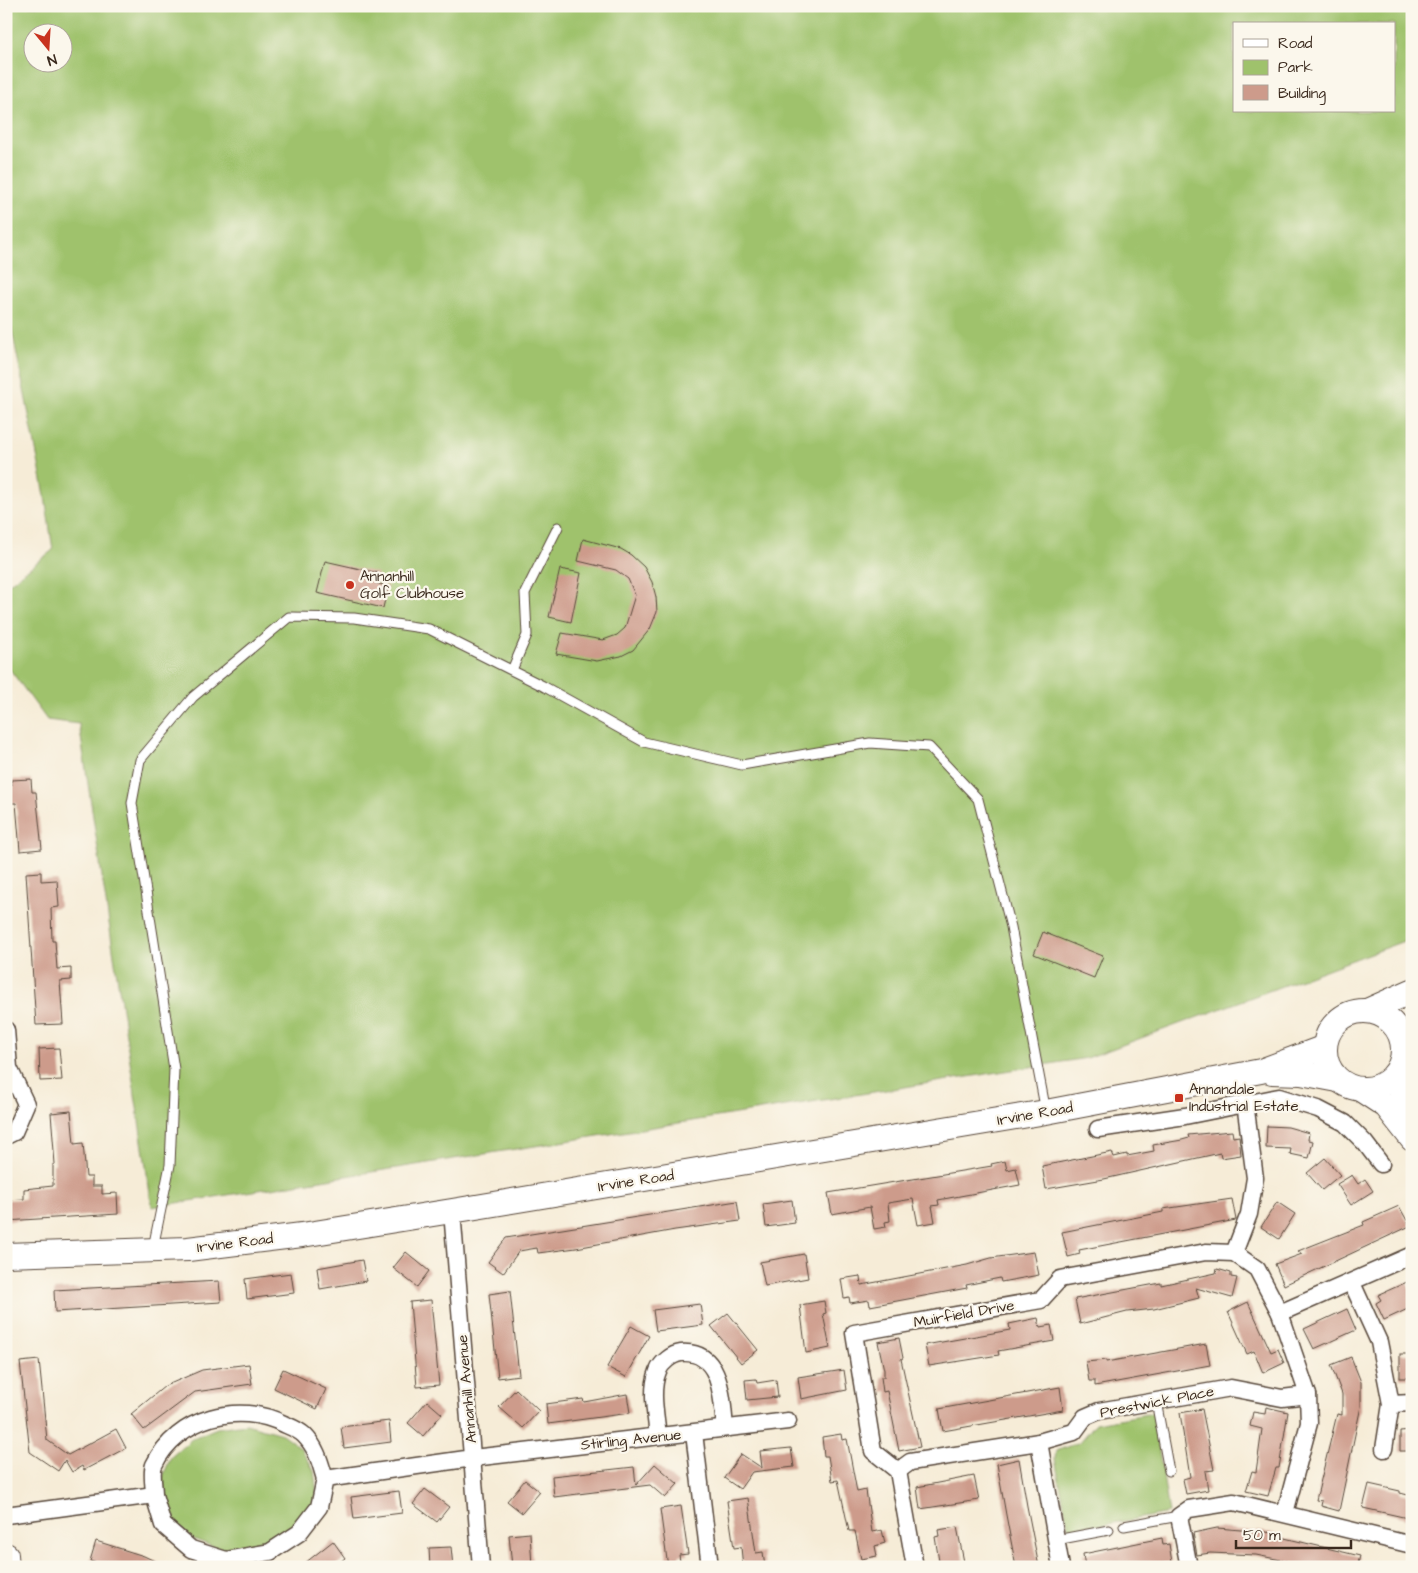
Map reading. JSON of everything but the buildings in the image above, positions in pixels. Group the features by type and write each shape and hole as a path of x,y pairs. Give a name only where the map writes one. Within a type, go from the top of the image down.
{"main road":[{"path":"1368,1011 1412,991"},
{"path":"1338,1080 1331,1071 1326,1059 1325,1047 1328,1035 1334,1025 1344,1017 1355,1012 1368,1011 1379,1014 1390,1021 1398,1030 1403,1054 1400,1066 1394,1076 1384,1084 1360,1089"},
{"path":"1402,1042 1412,1020"},
{"path":"1261,1071 1325,1047"},
{"path":"1400,1066 1402,1095 1411,1137"},
{"name":"Irvine Road","path":"6,1255 188,1249 283,1237 452,1211 1046,1112 1261,1071"},
{"path":"1261,1071 1301,1073 1338,1080 1360,1089 1386,1106 1411,1137"},
{"path":"6,1555 7,1567"}],"street":[{"path":"6,1030 9,1068 26,1104 14,1132 6,1136"},
{"path":"1098,1129 1185,1116 1245,1102 1279,1097 1318,1109 1345,1123 1365,1143 1381,1164"},
{"path":"1245,1102 1256,1178 1249,1214 1234,1253 1257,1269 1280,1313 1308,1395 1308,1423 1285,1513"},
{"name":"Annanhill Avenue","path":"452,1211 481,1567"},
{"name":"Muirfield Drive","path":"898,1471 873,1451 854,1333 1041,1300 1060,1279 1206,1252 1234,1253"},
{"path":"1280,1313 1412,1255"},
{"path":"1352,1282 1379,1342 1391,1404 1384,1449"},
{"path":"658,1436 654,1388 658,1370 675,1354 689,1353 700,1355 711,1366 720,1384 725,1428"},
{"name":"Prestwick Place","path":"898,1471 910,1462 1038,1442 1074,1432 1086,1417 1099,1411 1232,1388 1282,1398 1308,1395"},
{"path":"1391,1404 1412,1403"},
{"path":"235,1413 268,1416 303,1434 317,1452 325,1479 319,1507 300,1533 270,1552 226,1560 192,1549 162,1525 154,1495 153,1466 172,1439 200,1420 235,1413"},
{"name":"Stirling Avenue","path":"325,1479 473,1458 788,1421"},
{"path":"694,1433 710,1567"},
{"path":"1038,1442 1061,1567"},
{"path":"898,1471 914,1567"},
{"path":"6,1515 154,1495"},
{"path":"1188,1567 1179,1516 1189,1509 1234,1502 1412,1545"}],"lane":[{"path":"512,670 527,635 525,593 558,527"},
{"path":"153,1250 170,1165 174,1069 132,803 140,760 193,697 289,617 354,618 429,629 512,670 644,742 742,765 870,743 929,747 978,799 1011,927 1046,1112"},
{"path":"1156,1401 1169,1471"},
{"path":"1124,1526 1179,1516"},
{"path":"1056,1540 1109,1530"}],"green space":[{"path":"6,6 1412,6 1412,938 1087,1058 152,1207 79,724 47,720 6,664 6,586 53,550 44,490 6,300"},
{"path":"1153,1413 1169,1513 1069,1531 1055,1459 1056,1451 1080,1442 1096,1423"},
{"path":"246,1424 282,1434 301,1448 314,1471 317,1493 313,1506 297,1526 276,1542 248,1550 217,1548 188,1537 166,1512 160,1483 171,1457 193,1438 217,1428"}],"place":[{"name":"Annanhill Golf Clubhouse","path":"350,585"},
{"name":"Annandale Industrial Estate","path":"1179,1098"}]}
